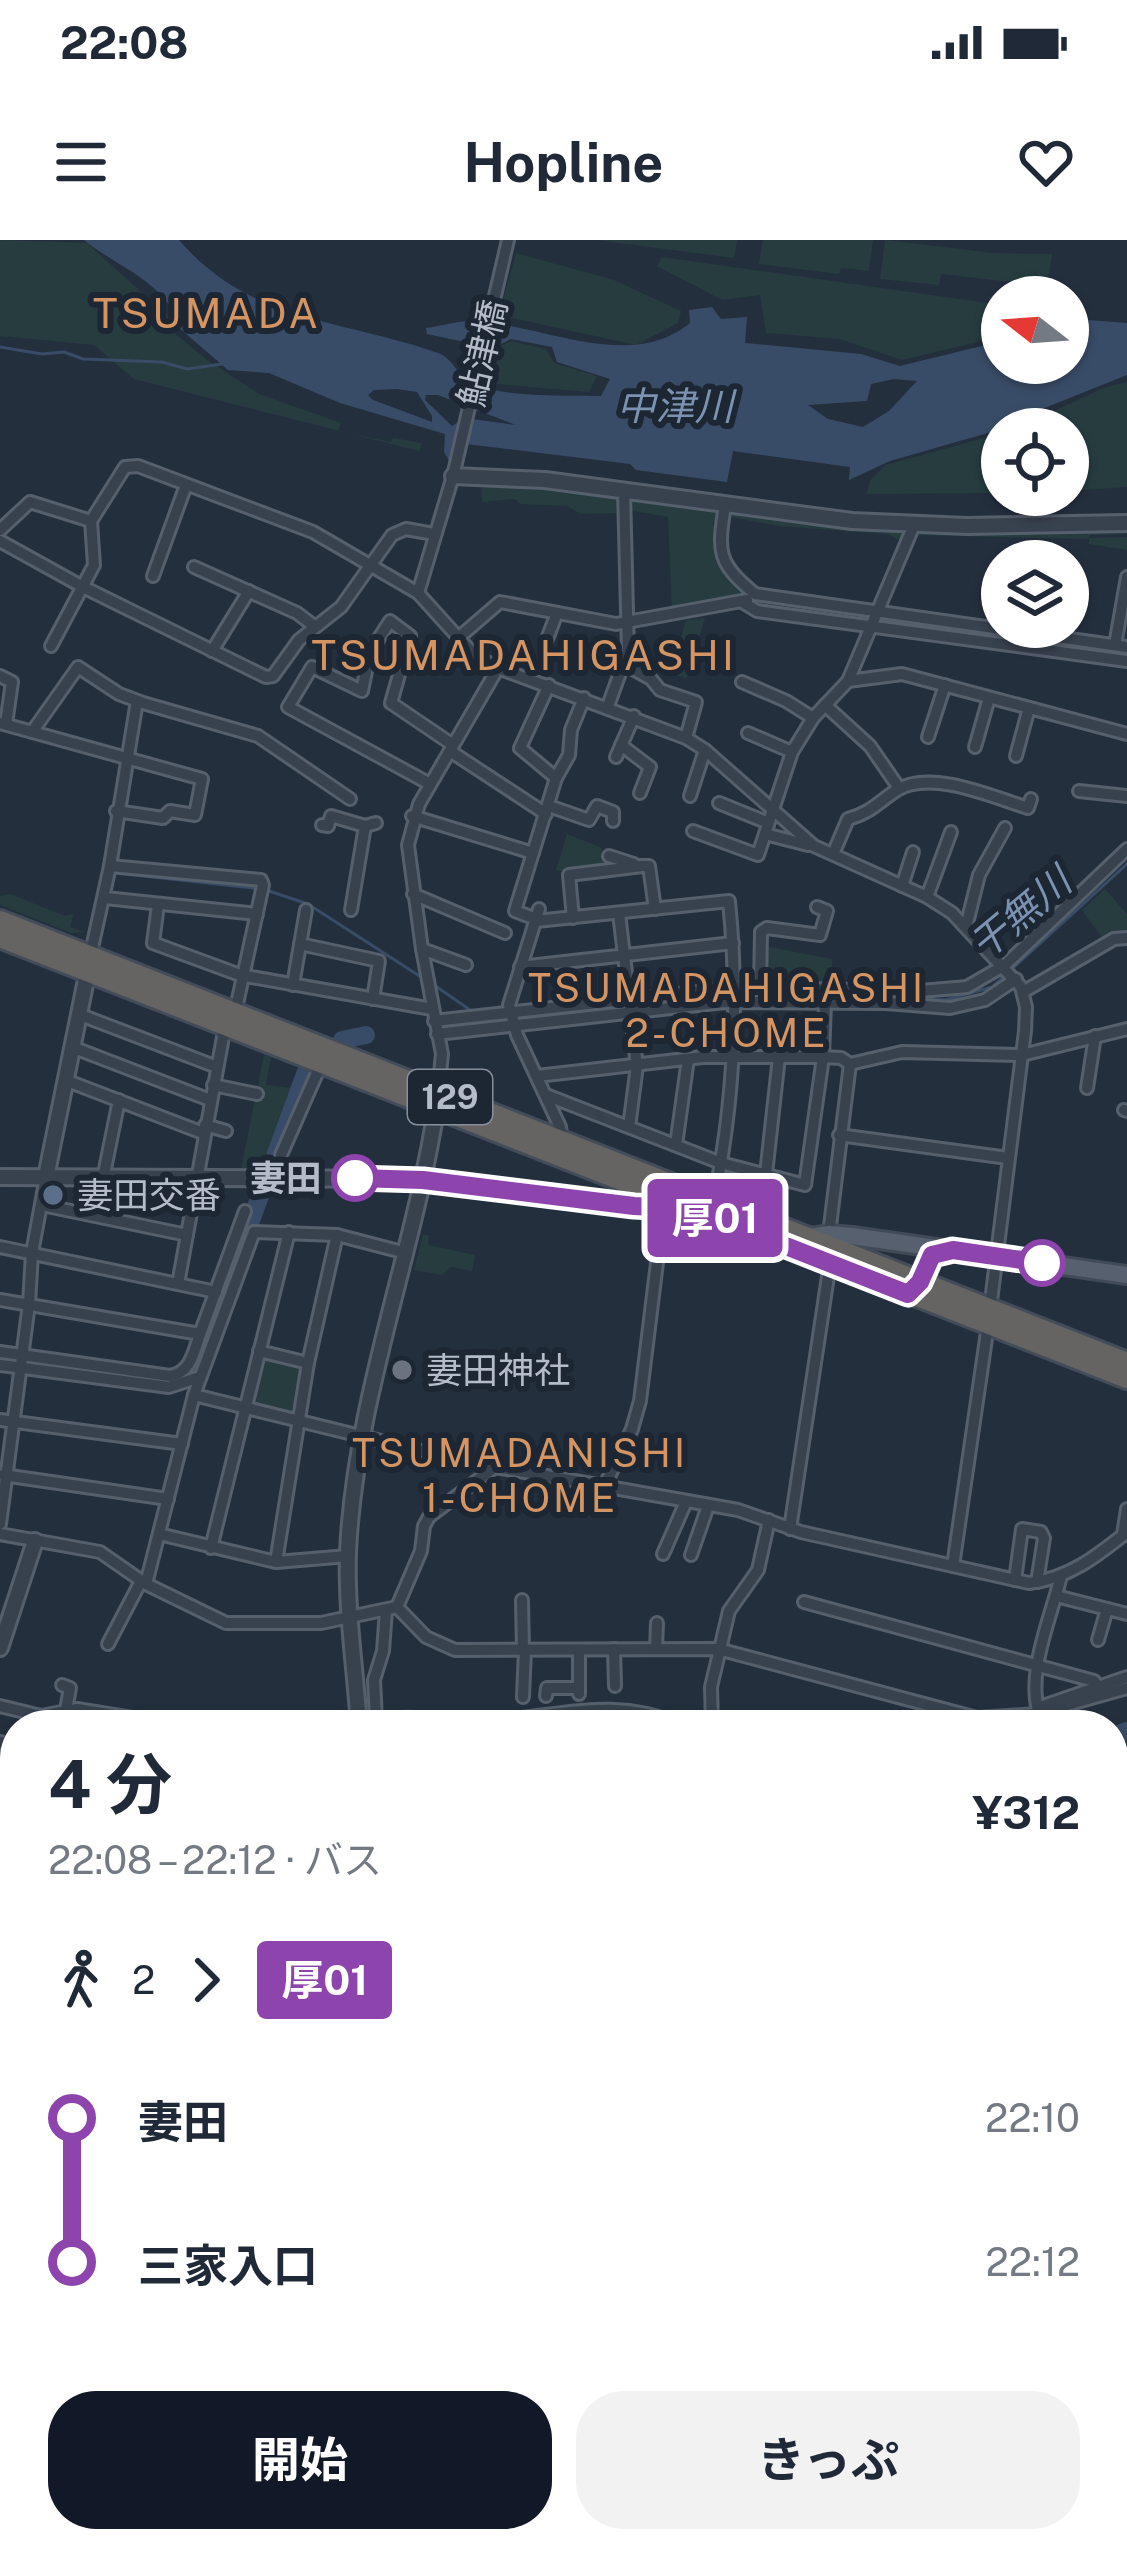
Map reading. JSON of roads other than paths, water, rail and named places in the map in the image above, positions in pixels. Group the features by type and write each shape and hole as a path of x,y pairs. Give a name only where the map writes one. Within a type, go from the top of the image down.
{"highway":[{"name":"129","path":"0,920 88,964 437,1100 664,1204 830,1263 911,1284"},
{"name":"129","path":"3,943 88,964"},
{"name":"129","path":"230,1020 321,1064 562,1141 820,1235 911,1284 1127,1379"},
{"name":"129","path":"989,1317 1127,1362"}],"main road":[{"path":"820,1235 929,1245 1127,1275"},
{"path":"911,1284 914,1255 929,1245"},
{"path":"911,1284 932,1255 953,1250"}],"street":[{"name":"鮎津橋","path":"418,593 455,471 508,240"},
{"path":"51,646 94,565 91,521 125,466 138,466 313,532 372,564 418,593 474,655 498,668 686,737 814,846"},
{"path":"455,471 914,525 1127,523"},
{"path":"153,576 161,542 186,485"},
{"path":"608,706 624,664 628,622 623,491"},
{"path":"0,530 30,502 91,521"},
{"path":"725,505 720,553 726,567 755,594 1121,646 1127,577"},
{"path":"693,831 758,855 792,752 813,718 848,681 914,525"},
{"path":"0,541 253,672 273,676 314,626 341,608 392,535 406,529 434,534"},
{"path":"194,567 297,613 314,626"},
{"path":"212,651 249,591"},
{"path":"457,638 500,602 616,624 744,603 755,594"},
{"path":"744,603 757,611 1127,662"},
{"path":"547,639 557,613"},
{"path":"312,668 362,691 370,652 390,621 410,636 391,703 548,810 589,820 597,806 615,817"},
{"path":"965,639 968,625"},
{"path":"322,653 288,706 430,784"},
{"path":"624,664 651,679 660,690 696,702 686,737"},
{"path":"32,732 77,667 136,700 259,736 350,799"},
{"path":"367,1710 350,1614 348,1556 363,1437 423,1180 442,1054 408,844 412,816 498,668"},
{"path":"848,681 902,674 1127,734"},
{"path":"4,675 12,682 3,724 200,776 195,815 170,811 163,818 116,811"},
{"path":"742,682 786,700 813,718"},
{"path":"946,685 930,733 947,735"},
{"path":"549,686 520,748 556,778"},
{"path":"584,698 515,911 573,918 729,902 733,1056 714,1200"},
{"path":"975,747 988,698"},
{"path":"0,1524 7,1421 22,1362 32,1253 105,898 136,700"},
{"path":"825,705 870,746 899,788"},
{"path":"1016,756 1029,708"},
{"path":"634,716 619,751 650,767 645,786"},
{"path":"753,738 792,752"},
{"path":"690,796 705,750"},
{"path":"833,854 848,819 872,812 899,788 952,784 1029,804 1023,822"},
{"path":"1079,791 1127,796"},
{"path":"725,803 765,828 927,898 966,927 1024,992 1026,1018 995,1249 998,1257 952,1566"},
{"path":"326,829 332,816 371,825 354,870 351,910"},
{"path":"412,816 533,853"},
{"path":"966,927 979,875 1005,828"},
{"path":"927,898 951,832"},
{"path":"733,995 950,1009 985,1000 1127,849"},
{"path":"902,886 913,852"},
{"path":"609,856 642,866"},
{"path":"110,866 261,880 245,975 213,1085 178,1284"},
{"path":"573,918 569,875 642,866 649,866 655,909"},
{"path":"413,894 505,933"},
{"path":"105,898 257,914"},
{"path":"158,905 153,943 245,975 373,999 435,1021 512,1018 760,989 953,990 1010,972"},
{"path":"293,986 306,910"},
{"path":"760,989 761,932 771,926 806,938 820,935 826,911"},
{"path":"619,913 637,1066 629,1127"},
{"path":"537,916 520,967 512,1018 562,1141"},
{"path":"1024,992 1114,939 1127,938"},
{"path":"520,967 733,943"},
{"path":"300,944 380,961 373,999"},
{"path":"422,949 466,965"},
{"path":"546,1095 721,1162 808,1183 824,1057 825,1003"},
{"path":"78,1014 217,1067"},
{"path":"537,1076 733,1056 841,1058 850,1064 902,1052 1022,1055 1127,1029"},
{"path":"1088,1088 1095,1036"},
{"path":"72,1047 210,1100"},
{"path":"766,1174 779,1057"},
{"path":"676,1145 688,1059"},
{"path":"280,1178 281,1155 321,1064"},
{"path":"820,1235 850,1064"},
{"path":"65,1080 204,1129 226,1131"},
{"path":"213,1085 256,1094"},
{"path":"103,1179 119,1100"},
{"path":"839,1135 1008,1158"},
{"path":"0,1177 423,1180 664,1204 640,1401 604,1487"},
{"path":"42,1205 187,1235"},
{"path":"176,1380 188,1366 245,1211"},
{"path":"108,1644 143,1582 194,1395 254,1232 337,1235 406,1253"},
{"path":"211,1549 289,1232"},
{"path":"276,1562 308,1363 337,1235"},
{"path":"0,1247 216,1292"},
{"path":"790,1528 830,1263"},
{"path":"0,1300 200,1334"},
{"path":"259,1351 308,1363"},
{"path":"0,1352 22,1362"},
{"path":"0,1365 22,1362 176,1380 200,1377"},
{"path":"194,1395 496,1466 708,1506 1015,1580 1037,1582 1061,1576 1125,1534 1127,1509"},
{"path":"7,1421 182,1444"},
{"path":"370,1710 392,1609 421,1551 424,1526 429,1517 496,1466"},
{"path":"3,1475 168,1498"},
{"path":"663,1554 685,1504"},
{"path":"691,1555 708,1506"},
{"path":"712,1710 718,1648 733,1600 758,1570 769,1520"},
{"path":"1015,1580 1022,1529 1041,1532 1044,1538 1037,1582"},
{"path":"0,1534 100,1552 143,1582 226,1623 321,1622 392,1609 443,1647 718,1648 947,1710"},
{"path":"159,1534 276,1562 348,1556"},
{"path":"0,1648 35,1541"},
{"path":"1038,1710 1039,1665 1061,1576"},
{"path":"1056,1596 1127,1613"},
{"path":"522,1600 523,1697"},
{"path":"804,1602 1039,1665 1098,1686"},
{"path":"1098,1640 1107,1609"},
{"path":"656,1649 657,1623"},
{"path":"614,1649 615,1686"},
{"path":"546,1688 579,1691 579,1650"},
{"path":"1040,1710 1127,1677"},
{"path":"62,1685 70,1688 66,1710"},
{"path":"1042,1710 1127,1688"},
{"path":"564,1710 604,1710"}],"water":[{"name":"中津川","path":"84,240 179,240 236,288 267,303 438,353 471,383 517,393 601,396 610,379 557,362 552,347 511,339 493,348 427,334 426,328 472,321 584,342 640,344 666,337 690,323 689,310 712,307 721,319 747,317 745,343 861,354 900,366 981,346 981,384 1089,384 1089,320 1127,323 1127,375 1044,408 981,408 981,435 890,461 849,480 850,467 733,451 727,482 636,470 630,464 458,443 451,464 444,452 445,434 340,403 269,373 228,370 178,327 165,299","holes":["917,381 889,411 863,427 828,419 808,405 867,401 871,384","374,390 417,392 432,422 368,395","426,395 438,395 516,425 465,418 452,426 425,400"]}],"waterway":[{"path":"0,347 42,354 64,352 83,359 162,362 187,369 222,364"},
{"name":"干無川","path":"890,998 945,1000 992,987 1127,864"},
{"path":"116,873 253,888"},
{"path":"269,891 308,904 421,977"},
{"path":"434,985 473,1012"},
{"name":"干無川","path":"741,995 875,998"},
{"name":"干無川","path":"449,1027 588,1009"},
{"name":"干無川","path":"342,1040 366,1035"},
{"name":"干無川","path":"270,1170 305,1074"},
{"name":"干無川","path":"197,1367 263,1188"},
{"name":"干無川","path":"0,1358 12,1360"},
{"name":"干無川","path":"32,1363 110,1375"}],"place":[{"name":"妻田","path":"355,1178"},
{"name":"妻田交番","path":"53,1195"},
{"name":"妻田神社","path":"402,1370"}],"district":[{"name":"TSUMADA","path":"207,313"},
{"name":"TSUMADAHIGASHI","path":"524,655"},
{"name":"TSUMADAHIGASHI 2-CHOME","path":"727,1010"},
{"name":"TSUMADANISHI 1-CHOME","path":"520,1476"}]}
